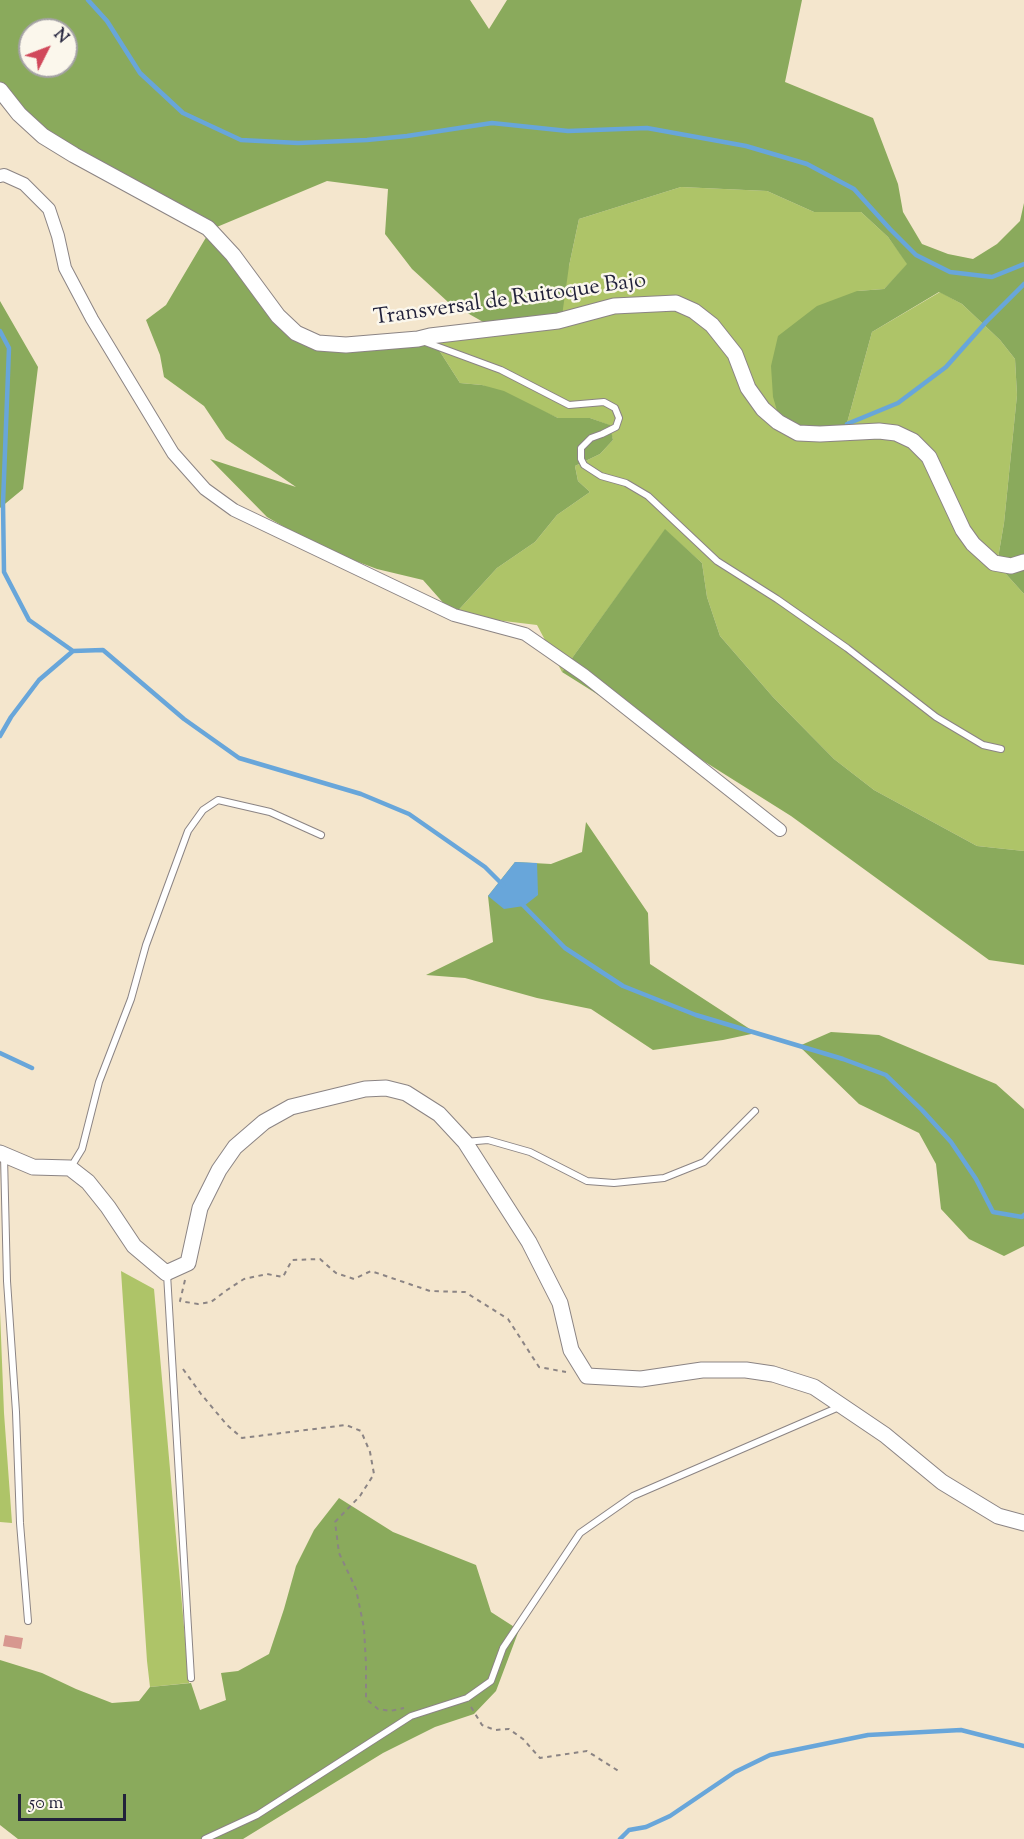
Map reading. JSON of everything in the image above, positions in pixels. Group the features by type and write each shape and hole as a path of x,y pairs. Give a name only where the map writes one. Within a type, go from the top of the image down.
{"street":[{"name":"Transversal de Ruitoque Bajo","path":"0,90 19,114 43,136 208,228 233,255 278,316 296,333 318,343 346,345 418,339 558,321 614,306 676,303 694,311 712,326 735,354 748,388 778,423 798,433 879,431 896,433 913,441 929,457 963,530 973,544 994,563 1011,566 1024,562"},
{"path":"0,176 4,175 24,184 49,209 65,268 92,319 173,453 205,489 234,510 454,615 525,634 584,675 780,830"},
{"path":"2,1155 33,1167 70,1168 88,1182 134,1246 166,1273 188,1263 200,1208 219,1170 235,1147 264,1122 291,1107 365,1089 386,1088 406,1093 438,1114 465,1142 529,1242 560,1303 571,1350 587,1376 641,1379 702,1370 746,1370 773,1374 814,1387 885,1435 942,1482 998,1516 1024,1523"}],"lane":[{"path":"418,339 501,370 569,405 604,402 615,408 619,418 616,427 591,438 581,448 581,459 584,465 601,476 626,483 648,496 717,561 847,648 936,717 983,745 1001,749"},
{"path":"70,1168 82,1149 99,1082 131,999 146,945 188,831 203,810 218,800 270,812 321,835"},
{"path":"465,1142 488,1140 530,1152 587,1181 614,1183 664,1178 704,1162 755,1111"},
{"path":"2,1155 20,1523 28,1621"},
{"path":"166,1273 191,1678"},
{"path":"205,1839 257,1815 411,1716 467,1698 491,1681 503,1648 580,1533 633,1496 842,1405"}],"path":[{"path":"188,1263 180,1301 198,1304 211,1302 244,1279 267,1274 283,1277 292,1260 320,1259 336,1273 354,1279 371,1271 430,1291 465,1292 508,1319 539,1367 587,1376"},
{"path":"171,1349 201,1394 227,1425 242,1438 346,1425 362,1431 370,1452 374,1474 360,1496 334,1522 339,1553 356,1589 364,1628 366,1699 378,1709 390,1711 408,1707"},
{"path":"467,1698 482,1725 495,1730 509,1729 523,1739 540,1758 587,1751 620,1772"}],"green space":[{"path":"0,0 470,0 489,29 507,0 802,0 785,82 873,118 898,184 903,212 922,244 948,254 973,259 997,244 1020,221 1024,203 1024,594 997,564 1004,523 1017,395 1015,359 1000,340 962,304 939,292 872,332 844,434 781,424 773,397 771,366 778,336 817,306 857,291 884,289 907,264 888,237 861,212 814,212 767,191 681,187 579,219 569,266 561,323 499,331 448,302 412,269 385,234 388,189 327,181 212,229 278,316 318,343 430,336 460,383 482,385 504,391 558,418 590,418 610,425 613,440 600,454 575,466 578,481 590,492 557,515 535,542 497,568 454,615 423,580 377,569 321,548 267,517 210,459 296,487 226,439 204,406 164,377 160,355 146,320 166,305 211,229 77,157 0,88"},
{"path":"681,187 767,191 814,212 861,212 888,237 908,264 884,289 857,291 844,434 872,332 940,292 962,304 1000,340 1015,359 1017,395 1004,523 997,564 1024,594 1024,851 977,846 874,790 834,759 773,697 720,636 707,597 702,563 665,530 562,672 537,625 454,615 497,568 535,542 557,515 590,492 578,481 575,466 600,454 613,440 609,425 590,418 558,418 482,385 460,383 430,336 499,331 569,266 579,219"},
{"path":"0,301 38,367 23,489 0,508"},
{"path":"665,529 702,563 707,597 720,636 773,697 834,759 874,790 977,846 1024,851 1024,965 989,960 791,816 562,672"},
{"path":"586,822 648,913 650,964 756,1033 653,1050 591,1009 537,998 465,978 426,975 493,942 488,896 515,862 551,864 582,852"},
{"path":"831,1032 879,1035 996,1084 1024,1109 1024,1246 1004,1256 969,1239 941,1209 936,1164 919,1133 859,1104 799,1046"},
{"path":"121,1271 154,1289 189,1683 150,1687"},
{"path":"0,1311 4,1413 12,1523 0,1522"},
{"path":"339,1498 393,1532 476,1565 491,1612 519,1630 496,1691 474,1714 435,1727 383,1753 243,1839 18,1839 0,1825 0,1660 42,1673 112,1703 139,1701 150,1687 191,1683 200,1710 226,1700 221,1673 238,1671 269,1654 296,1566 314,1530"}],"water":[{"path":"515,862 537,863 538,895 524,906 504,909 488,896"}],"building":[{"path":"5,1635 23,1638 21,1649 3,1646"}],"waterway":[{"path":"88,0 107,21 140,73 183,113 241,140 298,143 367,140 492,123 568,131 647,128 746,146 807,164 854,189 916,255 950,272 992,277 1024,264"},
{"path":"847,424 898,403 946,367 1024,284"},
{"path":"0,331 9,348 3,503 4,572 29,620 73,651 103,650 184,719 239,758 361,794 409,814 485,867 503,885"},
{"path":"0,736 11,717 39,680 73,651"},
{"path":"520,902 565,948 623,986 696,1015 843,1059 886,1075 951,1142 976,1179 993,1212 1022,1217 1024,1215"},
{"path":"0,1053 32,1068"},
{"path":"620,1839 629,1830 646,1827 670,1816 735,1772 770,1755 868,1735 961,1730 1024,1746"}]}
